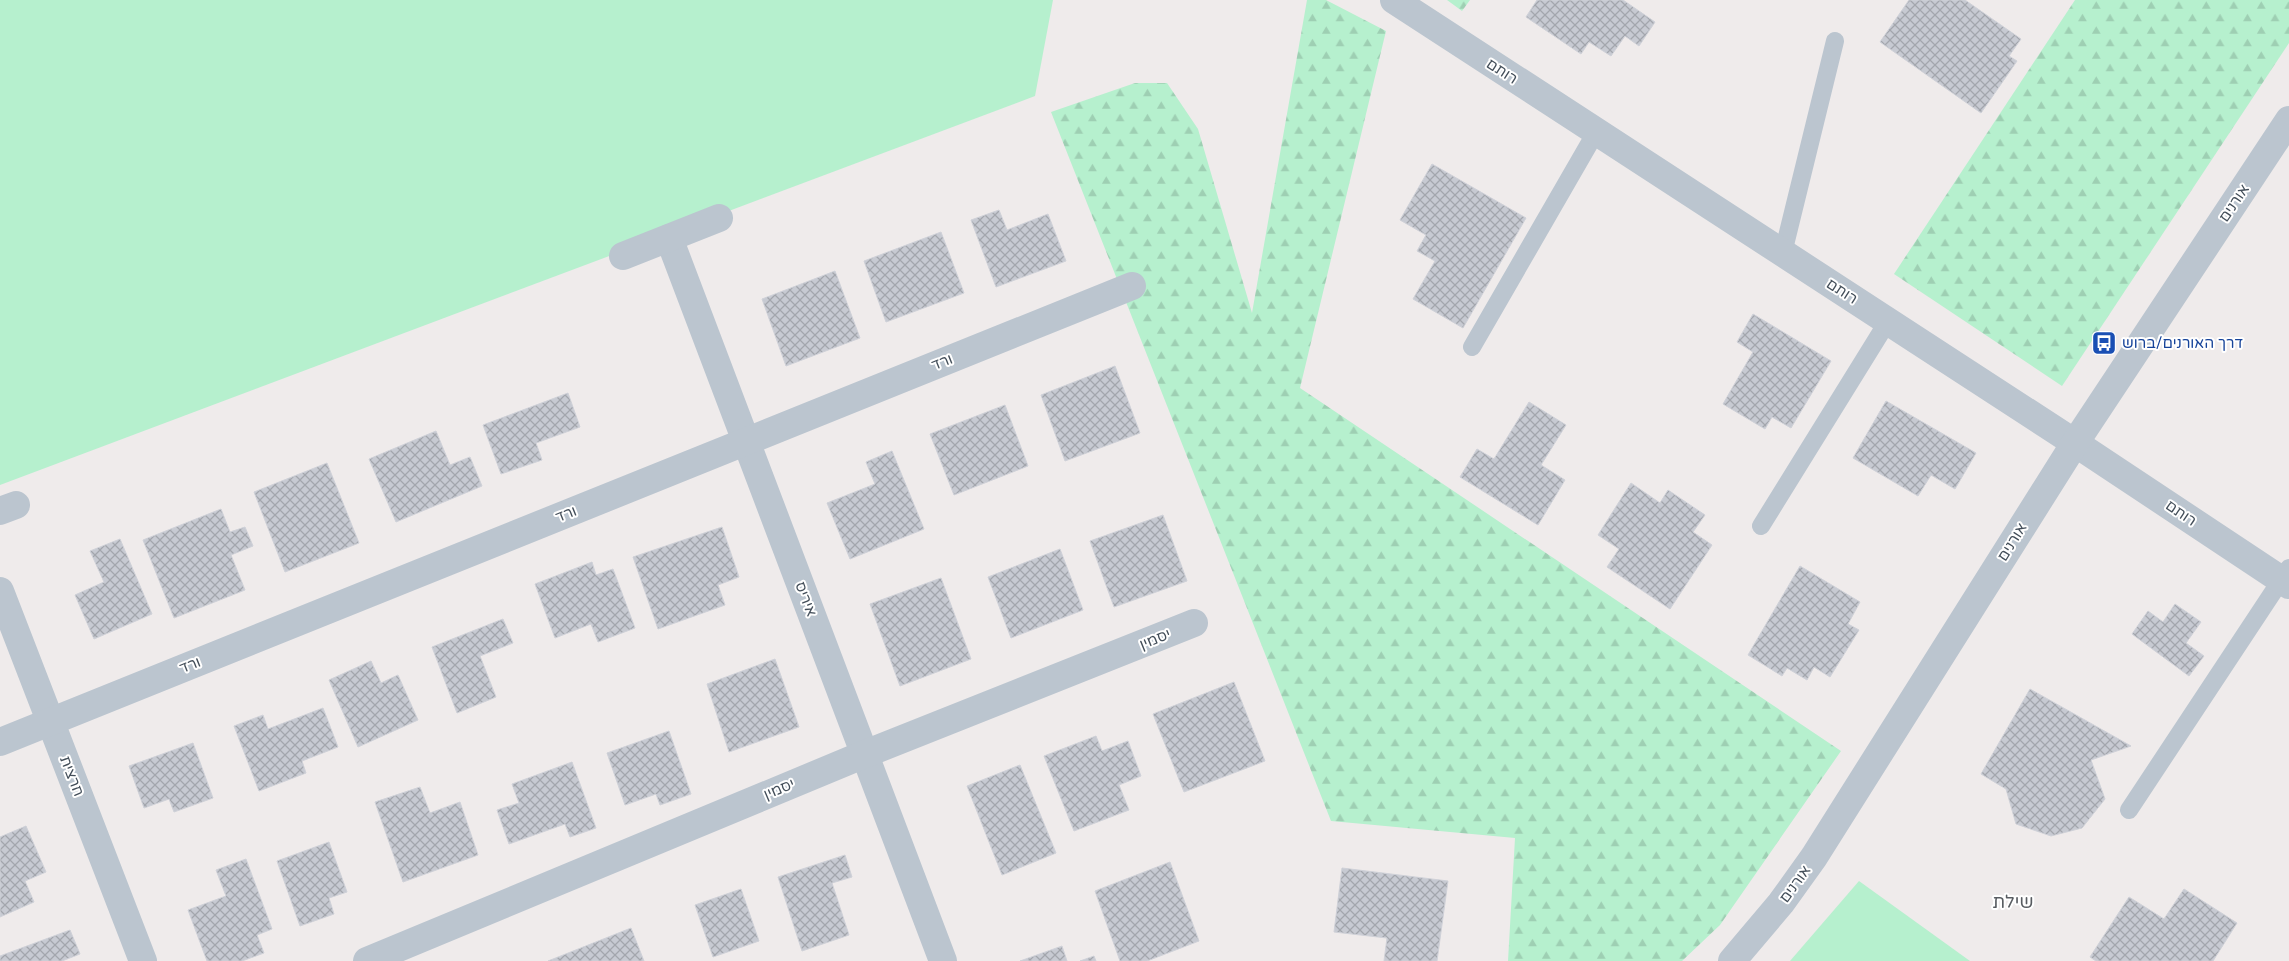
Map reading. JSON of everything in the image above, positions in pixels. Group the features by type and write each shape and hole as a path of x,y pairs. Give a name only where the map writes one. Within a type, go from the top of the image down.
{"street":[{"name":"רותם","path":"1394,0 2286,578"},
{"name":"אורנים","path":"1732,961 1781,903 1814,857 2075,442 2289,120"},
{"path":"623,256 719,218"},
{"name":"איריס","path":"669,238 943,961"},
{"name":"ורד","path":"0,742 1132,286"},
{"name":"חרצית","path":"0,591 143,961"},
{"name":"יסמין","path":"367,961 865,754 1194,623"}],"lane":[{"path":"1784,254 1835,40"},
{"path":"1472,347 1596,132"},
{"path":"1762,526 1888,321"},
{"path":"2128,810 2286,578"}],"green space":[{"path":"0,0 1053,0 1035,96 0,485"},
{"path":"1307,0 1326,0 1386,31 1300,388 1841,751 1720,925 1682,961 1508,961 1515,838 1331,821 1051,112 1135,83 1167,83 1198,129 1252,313"},
{"path":"1447,0 1470,0 1462,11"},
{"path":"2075,0 2289,0 2289,43 2062,386 1894,274"},
{"path":"1859,881 1970,961 1790,961"}],"building":[{"path":"1537,0 1623,0 1655,22 1639,46 1625,36 1611,56 1589,42 1581,54 1526,17"},
{"path":"1909,0 1965,0 2021,39 2009,56 2017,61 1981,113 1880,42"},
{"path":"1432,164 1526,218 1463,328 1413,299 1435,261 1417,251 1426,235 1400,220"},
{"path":"999,210 1007,230 1048,214 1066,261 996,287 971,220"},
{"path":"941,232 964,293 886,322 864,261"},
{"path":"835,271 860,338 786,366 762,299"},
{"path":"1753,314 1831,361 1791,428 1772,417 1765,429 1723,404 1753,352 1737,342"},
{"path":"1115,366 1140,433 1065,461 1041,395"},
{"path":"568,393 580,427 536,443 542,460 501,474 483,425"},
{"path":"1886,401 1976,453 1955,489 1931,475 1918,496 1853,458"},
{"path":"1529,402 1566,425 1541,465 1565,480 1538,525 1460,477 1477,449 1494,459"},
{"path":"1005,405 1028,466 954,495 930,434"},
{"path":"436,431 450,465 470,457 482,486 396,522 369,459"},
{"path":"892,451 924,529 850,559 827,503 875,484 866,462"},
{"path":"327,463 359,543 285,572 254,492"},
{"path":"1631,483 1660,503 1668,490 1705,515 1693,532 1712,545 1670,609 1607,567 1619,549 1598,535"},
{"path":"221,509 230,532 245,527 253,546 231,555 245,590 174,618 143,540"},
{"path":"1163,515 1187,581 1114,607 1090,541"},
{"path":"722,527 739,577 718,585 725,605 658,629 633,557"},
{"path":"120,539 152,614 94,639 75,595 104,582 90,551"},
{"path":"1060,549 1083,610 1011,638 988,577"},
{"path":"592,562 596,575 613,569 635,628 598,642 591,624 555,638 535,584"},
{"path":"1800,566 1860,602 1848,624 1859,630 1830,677 1814,667 1807,680 1787,668 1782,676 1748,655"},
{"path":"941,578 971,659 900,686 870,604"},
{"path":"2175,604 2201,622 2186,643 2204,656 2189,676 2132,634 2148,611 2163,622"},
{"path":"503,619 513,643 480,656 496,697 457,713 432,647"},
{"path":"775,659 799,727 729,752 707,684"},
{"path":"371,661 381,683 398,675 418,720 358,747 329,680"},
{"path":"1234,682 1265,761 1184,792 1153,714"},
{"path":"2030,689 2131,746 2091,760 2105,799 2082,828 2051,836 2016,824 2006,789 1981,774"},
{"path":"323,708 338,747 302,761 306,773 259,791 234,726 263,715 268,729"},
{"path":"669,731 691,794 660,805 656,794 625,805 607,753"},
{"path":"1096,736 1102,751 1128,741 1141,776 1119,785 1129,810 1074,831 1044,756"},
{"path":"193,743 213,798 174,812 169,799 144,808 129,766"},
{"path":"572,762 596,828 570,837 565,824 509,844 497,810 519,803 512,784"},
{"path":"1020,765 1056,853 1002,875 967,786"},
{"path":"420,787 430,813 460,802 478,855 403,882 375,802"},
{"path":"26,826 46,872 25,881 34,902 0,917 0,837"},
{"path":"329,842 347,892 329,898 334,914 300,926 277,861"},
{"path":"845,855 852,877 832,883 849,935 802,951 778,877"},
{"path":"246,859 272,929 257,935 264,953 242,961 207,961 188,910 226,896 216,870"},
{"path":"1170,862 1199,941 1147,961 1120,961 1095,891"},
{"path":"1342,868 1448,881 1437,961 1384,961 1387,938 1334,932"},
{"path":"741,889 759,941 713,957 695,905"},
{"path":"2184,889 2237,923 2213,961 2096,961 2090,957 2129,897 2164,919"},
{"path":"631,928 644,961 548,961"},
{"path":"70,930 80,954 62,961 0,961 0,956"},
{"path":"1062,946 1067,961 1020,961"},
{"path":"1094,956 1096,961 1080,961"}],"place":[{"name":"דרך האורנים/ברוש","path":"2104,343"}],"district":[{"name":"שילת","path":"2013,902"}]}
